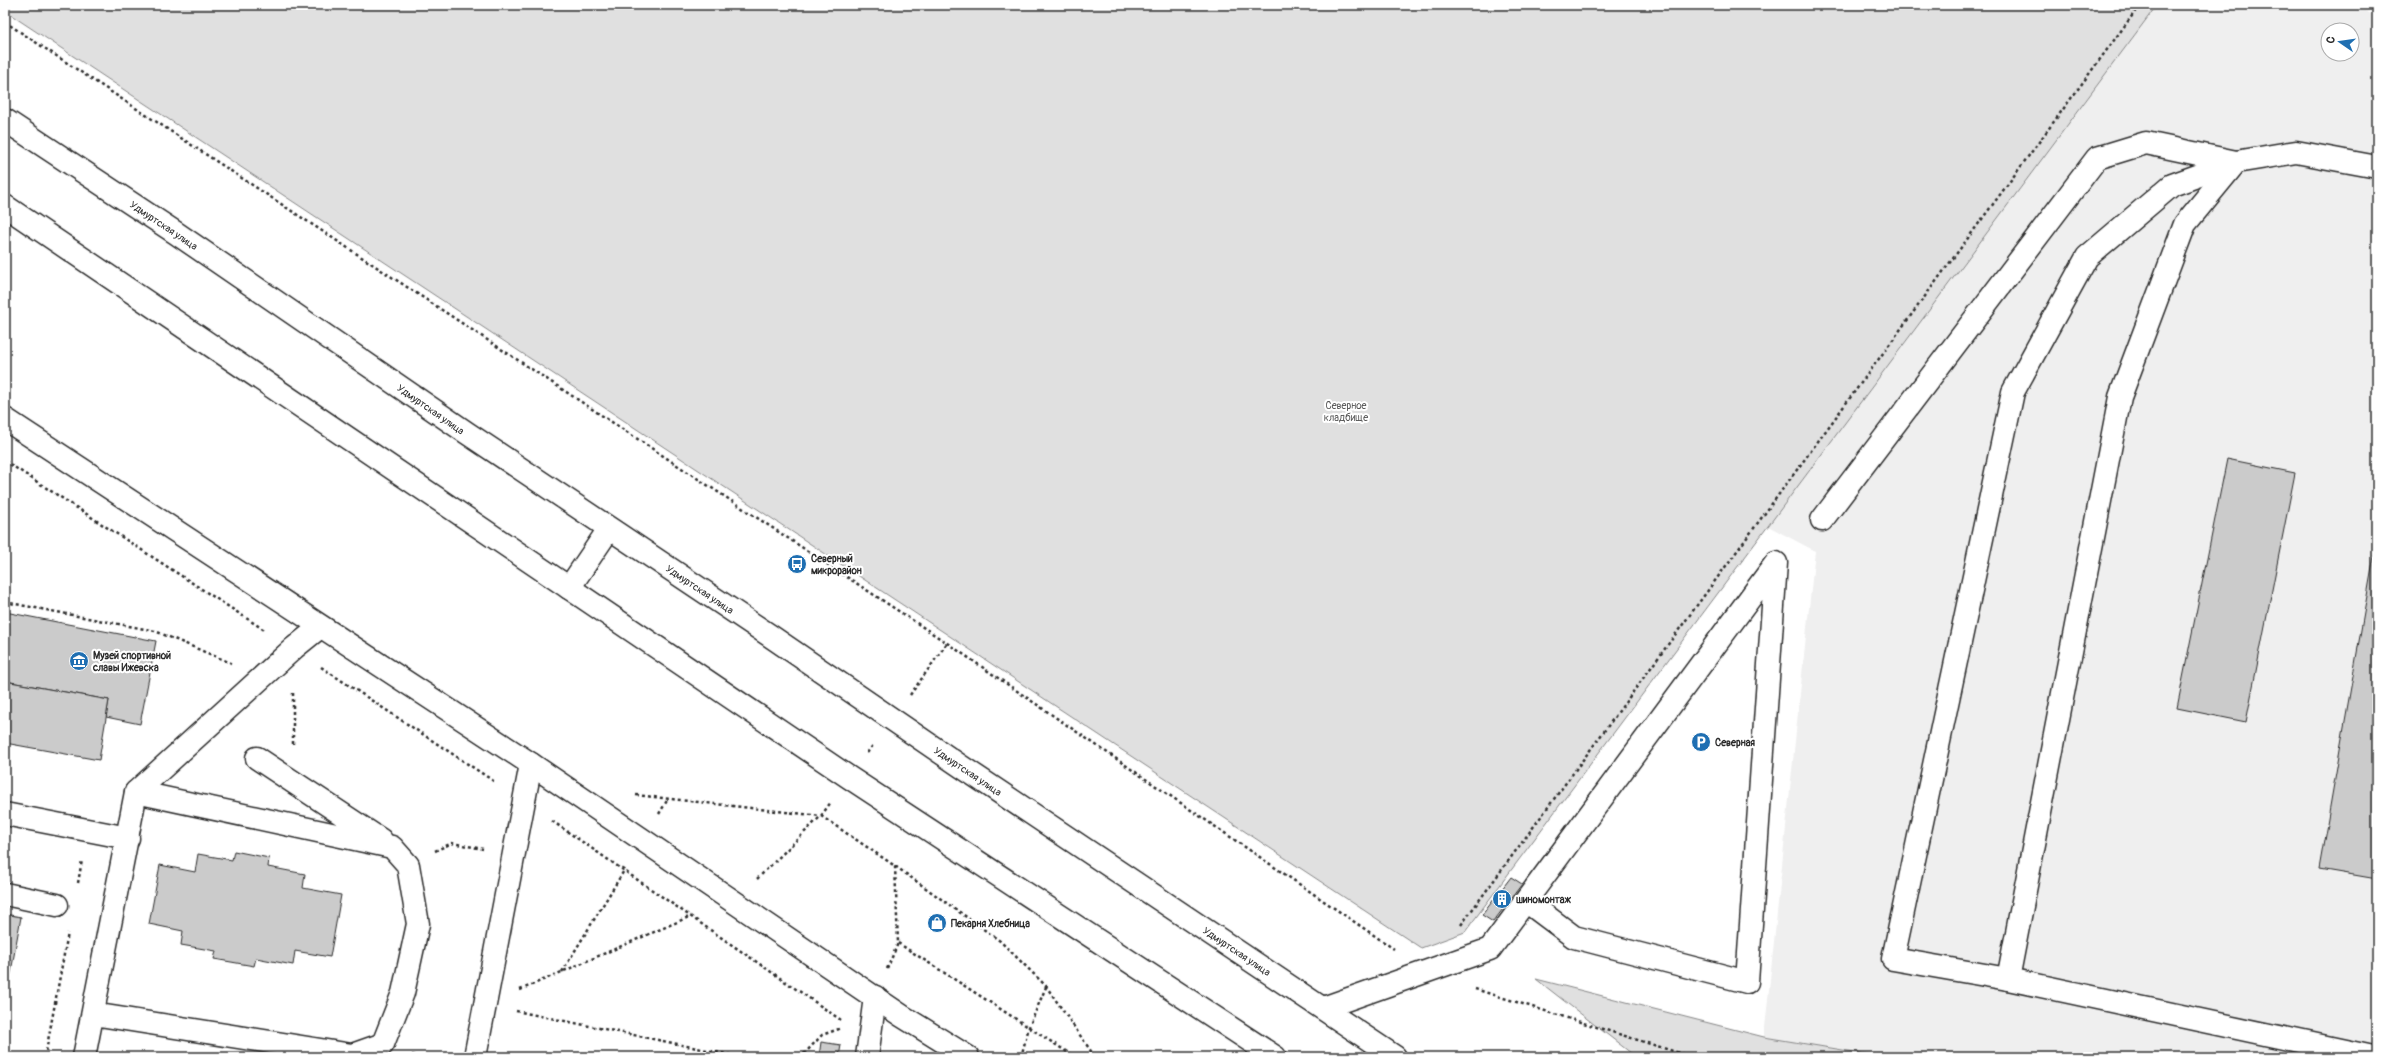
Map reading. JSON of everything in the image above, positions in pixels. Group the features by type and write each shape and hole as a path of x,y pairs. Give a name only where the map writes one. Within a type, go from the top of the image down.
{"main road":[{"name":"Удмуртская улица","path":"5,120 176,233 460,429 1395,1057"},
{"path":"1822,520 2097,158 2146,144 2236,162"},
{"path":"2373,1057 2008,979 1893,959 2014,392 2087,257 2172,185 2236,162 2296,152 2377,167"},
{"path":"2008,979 2120,397 2185,224 2236,162"},
{"path":"5,206 850,778 1275,1057"},
{"path":"5,419 531,764 875,997 968,1057"},
{"path":"568,588 609,529"},
{"path":"1323,1008 1490,949 1776,563 1747,982 1574,937 1526,901"},
{"path":"84,1057 136,792 294,648 320,627"},
{"path":"93,1014 352,1055 383,1044 403,993 418,924 408,865 392,847 257,758"},
{"path":"475,1057 531,764"},
{"path":"136,792 392,847"},
{"path":"5,814 128,838"},
{"path":"5,894 57,905"},
{"path":"867,1057 875,997"}],"path":[{"path":"1460,926 2140,5"},
{"path":"5,22 947,643 1427,971 1489,994 1692,1057"},
{"path":"5,461 294,648 524,801 842,1021"},
{"path":"5,602 155,631 205,653"},
{"path":"293,782 294,648"},
{"path":"629,795 821,816 895,866 1000,941 1046,986 1096,1057"},
{"path":"562,972 668,799"},
{"path":"486,1005 691,916 734,901 821,816"},
{"path":"76,891 87,830"},
{"path":"452,843 484,849"},
{"path":"804,1057 805,1053 822,1035 849,1026 875,997 898,943 895,866"},
{"path":"45,1057 69,929"},
{"path":"898,943 1075,1057"},
{"path":"1021,1057 1029,1027 1046,986"},
{"path":"486,1005 741,1057"},
{"path":"792,1057 805,1053"},
{"path":"414,1057 419,1057"}],"shaded area":[{"path":"2157,5 2357,5 2377,18 2377,1057 1886,1057 1764,1037 1815,551 1768,526"}],"green space":[{"name":"Северное кладбище","path":"5,5 2157,5 1465,932 1421,948 5,11"},
{"path":"1536,979 1764,1037 1885,1057 1636,1057"}],"building":[{"path":"2227,459 2295,473 2246,722 2177,708"},
{"path":"2377,539 2377,879 2319,869"},
{"name":"Музей спортивной славы Ижевска","path":"5,612 156,641 140,724 106,717 109,700 5,681"},
{"path":"5,681 109,700 99,760 5,743"},
{"path":"234,851 269,858 268,867 305,874 303,888 341,895 330,957 295,951 293,965 256,958 254,966 214,959 216,951 181,945 183,931 149,924 160,865 195,872 198,854 232,860"},
{"name":"шиномонтаж","path":"1511,877 1522,884 1493,922 1482,915"},
{"path":"5,914 21,917 5,1005"},
{"path":"821,1042 841,1045 839,1057 819,1057"}],"place":[{"name":"Северный микрорайон","path":"797,564"},
{"name":"Музей спортивной славы Ижевска","path":"79,661"},
{"name":"Северная","path":"1701,742"},
{"name":"шиномонтаж","path":"1502,899"},
{"name":"Пекарня Хлебница","path":"937,923"}]}
